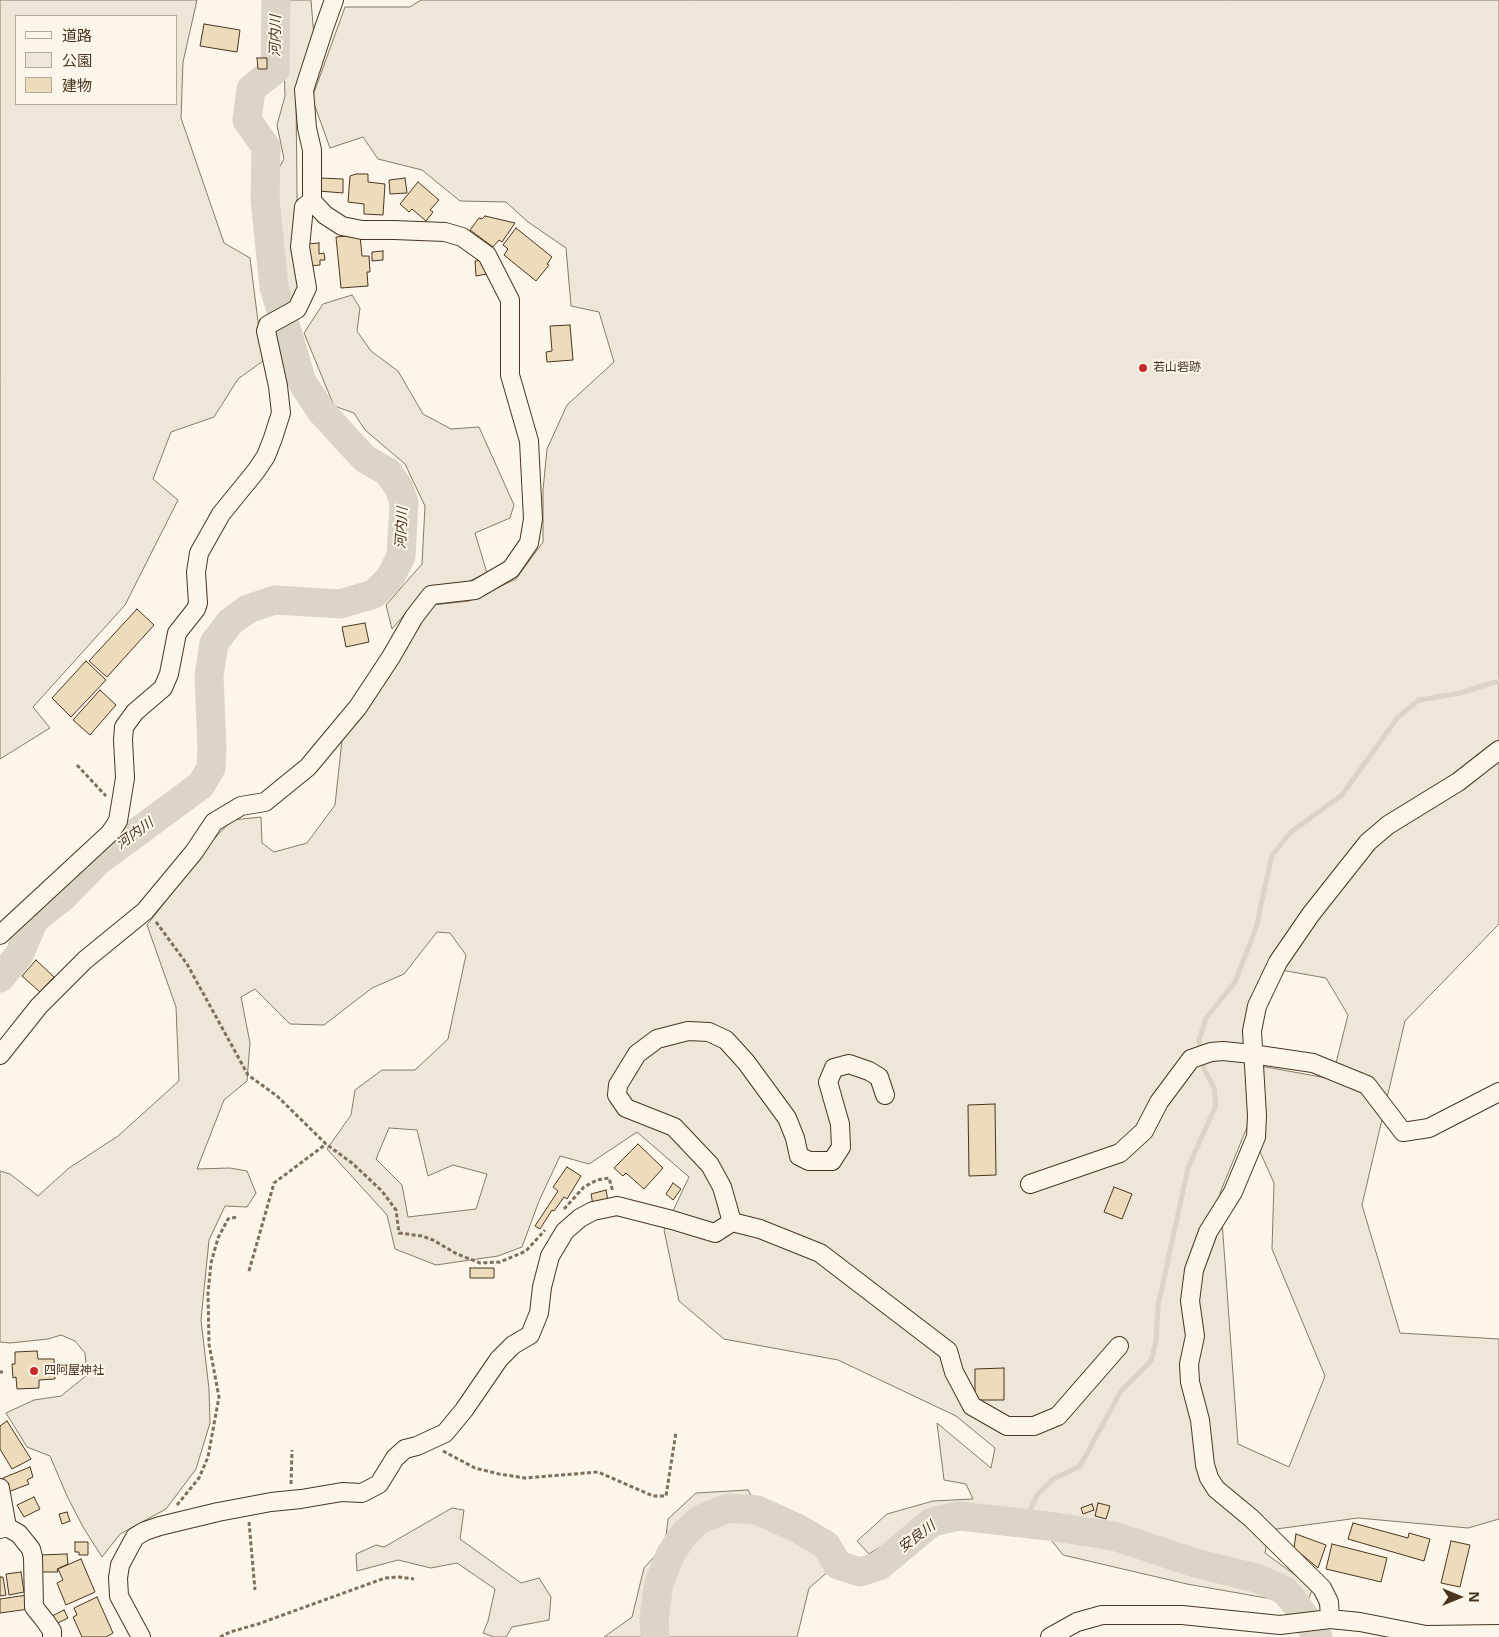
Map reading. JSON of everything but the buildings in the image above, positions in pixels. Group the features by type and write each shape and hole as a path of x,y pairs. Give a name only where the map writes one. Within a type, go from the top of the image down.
{"street":[{"path":"0,1055 39,1006 85,960 145,911 194,852 214,822 241,806 265,802 308,767 358,707 391,657 414,617 431,595 474,590 511,568 529,543 533,520 529,441 510,375 510,300 487,255 462,237 445,232 362,230 342,226 325,215 312,201 312,150 307,128 304,90 334,0"},
{"path":"0,935 110,833 118,821 126,778 123,740 124,727 135,712 163,688 169,674 177,633 196,609 198,603 196,572 199,553 221,514 266,456 281,413 278,386 266,331 268,325 297,309 307,288 300,247 304,207 312,201"},
{"path":"1326,1619 1329,1602 1322,1588 1251,1518 1216,1489 1209,1478 1205,1465 1200,1420 1190,1382 1189,1364 1195,1336 1190,1301 1194,1270 1208,1232 1233,1192 1256,1138 1256,1080 1252,1054 1252,1031 1257,1006 1278,962 1311,914 1368,842 1388,825 1458,782 1499,750"},
{"path":"732,1222 722,1187 710,1166 674,1128 626,1108 617,1096 618,1085 637,1054 657,1039 688,1031 709,1032 726,1040 746,1062 787,1118 795,1138 799,1156 809,1162 832,1161 841,1147 840,1124 828,1082 834,1068 849,1064 869,1071 880,1077 885,1095"},
{"path":"1030,1184 1120,1154 1144,1131 1159,1102 1191,1059 1211,1052 1252,1054 1313,1063 1367,1086 1403,1132 1429,1128 1499,1092"},
{"path":"140,1637 119,1596 118,1578 120,1565 135,1537 145,1531 169,1524 271,1502 342,1492 362,1493 379,1484 395,1458 405,1449 417,1446 445,1433 464,1410 499,1359 513,1345 530,1334 539,1312 542,1287 550,1256 565,1231 593,1210 616,1206 715,1233 732,1222 760,1229 820,1252 948,1351 954,1372 972,1406 1007,1426 1034,1426 1058,1416 1119,1346"},
{"path":"0,1488 3,1528 19,1534 31,1549 33,1557 34,1607 52,1631 52,1637"},
{"path":"1050,1637 1076,1622 1102,1615 1182,1615 1280,1625 1326,1619 1360,1622 1426,1635 1499,1634"}],"path":[{"path":"77,765 120,811"},
{"path":"145,911 161,927 187,964 248,1075 277,1096 326,1144 352,1163 382,1191 396,1210 399,1233 422,1236 434,1240 456,1254 480,1263 500,1262 526,1251 549,1226"},
{"path":"249,1271 274,1183 326,1144"},
{"path":"561,1211 584,1187 597,1180 609,1178 616,1206"},
{"path":"169,1524 175,1508 199,1478 208,1457 219,1397 210,1344 208,1293 211,1262 218,1238 228,1219 237,1216"},
{"path":"427,1441 450,1456 475,1468 499,1474 525,1478 598,1472 653,1496 666,1496 676,1432"},
{"path":"291,1500 292,1450"},
{"path":"248,1507 255,1590"},
{"path":"220,1637 384,1578 414,1579"}],"green space":[{"path":"0,0 197,0 183,62 181,118 224,243 250,258 263,361 238,379 214,417 171,432 153,479 178,500 125,605 33,707 50,728 0,759"},
{"path":"282,0 311,0 314,37 296,96 298,288 291,300 279,275 270,184 284,159 277,125 285,96"},
{"path":"421,0 1499,0 1499,924 1405,1021 1362,1205 1400,1333 1499,1339 1499,1519 1468,1528 1358,1518 1269,1530 1265,1553 1313,1588 1306,1605 1187,1584 1063,1555 1052,1541 1052,1522 935,1512 869,1554 857,1541 887,1514 933,1501 973,1499 966,1484 944,1480 937,1423 991,1468 995,1448 956,1416 838,1360 724,1339 679,1301 664,1230 689,1177 637,1132 589,1164 560,1156 539,1201 522,1247 498,1256 436,1265 395,1249 387,1215 327,1149 351,1115 355,1090 382,1070 415,1070 448,1039 466,955 450,933 437,932 404,974 372,988 324,1025 290,1024 255,989 241,997 250,1043 247,1081 224,1100 197,1169 230,1168 247,1171 256,1193 247,1207 225,1206 209,1240 201,1320 209,1389 210,1423 196,1469 166,1509 120,1534 102,1557 83,1527 67,1496 50,1456 27,1447 6,1413 34,1400 61,1396 87,1375 85,1353 75,1341 61,1335 48,1339 10,1343 0,1342 0,1171 10,1174 38,1196 69,1168 118,1136 179,1081 176,1007 147,925 213,840 232,820 261,817 262,843 274,852 307,843 335,805 342,740 378,692 416,629 433,605 469,601 516,579 543,542 543,490 547,449 567,405 614,362 599,312 571,306 566,248 528,222 506,202 460,201 422,170 378,159 363,137 330,148 312,98 345,7 410,7","holes":["1281,970 1326,978 1348,1015 1332,1079 1244,1063 1248,1012","1248,1125 1274,1183 1272,1249 1325,1376 1289,1467 1238,1444 1220,1193","389,1128 417,1130 428,1176 453,1165 487,1174 476,1209 408,1217 402,1185 376,1159"]},
{"path":"352,295 360,308 357,331 371,351 398,371 423,414 451,429 479,427 514,505 510,518 475,533 487,573 467,582 428,587 392,629 386,605 422,564 425,506 405,464 365,430 354,413 334,406 304,333 323,304"},
{"path":"748,1490 766,1522 822,1551 830,1570 809,1588 797,1637 604,1637 632,1617 644,1568 665,1545 668,1519 696,1493"},
{"path":"452,1508 464,1510 460,1539 521,1583 539,1578 551,1597 549,1620 512,1627 506,1637 494,1637 483,1633 488,1621 495,1589 457,1563 431,1568 398,1560 357,1571 356,1554 376,1545 384,1547"}],"waterway":[{"name":"河内川","path":"0,978 19,955 34,920 63,897 98,861 201,785 211,768 209,676 214,643 230,622 248,609 275,600 340,604 374,594 390,578 401,556 404,503 399,488 388,472 365,459 321,411 302,382 274,287 265,199 266,147 247,120 251,89 275,70 276,0"},
{"path":"1023,1523 1037,1495 1053,1479 1080,1466 1121,1391 1151,1361 1156,1341 1158,1306 1188,1168 1216,1105 1214,1088 1204,1069 1199,1040 1206,1018 1235,982 1256,928 1272,855 1291,832 1342,795 1398,717 1419,700 1460,693 1499,681"},
{"name":"安良川","path":"655,1637 654,1618 659,1583 670,1555 684,1534 699,1520 728,1508 757,1510 797,1528 826,1545 838,1565 860,1572 879,1566 932,1522 959,1516 1114,1536 1195,1563 1256,1578 1284,1590 1296,1604 1318,1637"}],"place":[{"name":"若山砦跡","path":"1143,368"},
{"name":"四阿屋神社","path":"34,1371"}]}
